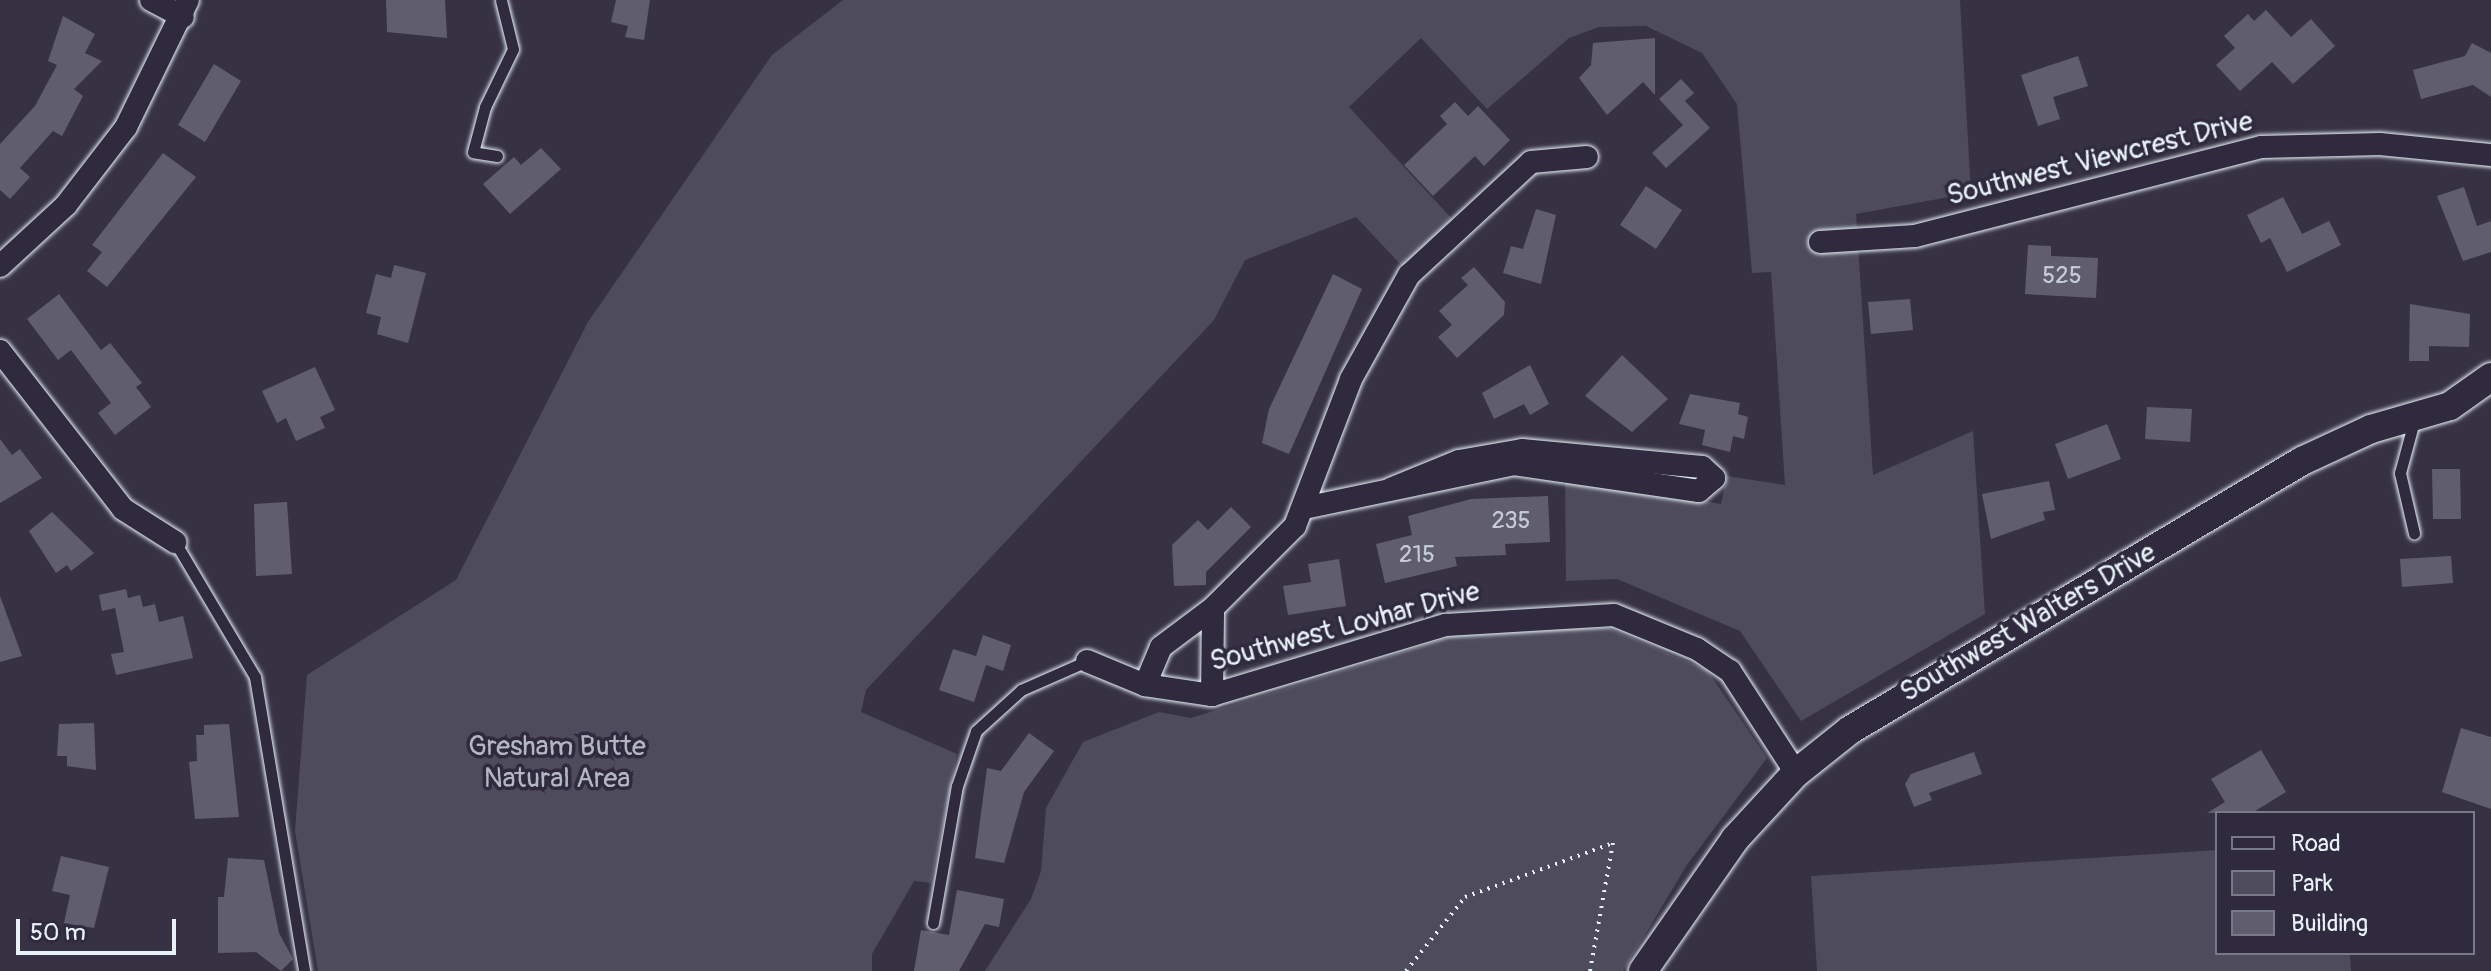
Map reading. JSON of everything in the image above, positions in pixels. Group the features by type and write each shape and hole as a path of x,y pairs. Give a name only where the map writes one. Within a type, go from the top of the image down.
{"street":[{"path":"0,266 66,205 110,148 186,8 151,0"},
{"name":"Southwest Viewcrest Drive","path":"1820,242 1915,236 2261,147 2395,145 2491,155"},
{"path":"1145,685 1161,647 1213,608 1284,542 1304,508 1314,465 1351,379 1409,275 1531,162 1587,157"},
{"path":"0,351 123,509 175,542"},
{"name":"Southwest Walters Drive","path":"1643,971 1696,886 1796,773 1873,714 2302,461 2469,396 2491,377"},
{"path":"1304,508 1514,464 1699,491 1714,478 1702,467 1522,450 1459,461 1390,489"},
{"path":"1212,695 1213,608"},
{"name":"Southwest Lovhar Drive","path":"1087,661 1145,685 1212,695 1446,625 1605,613 1717,661 1796,773"}],"lane":[{"path":"497,156 473,152 485,107 513,49 501,0"},
{"path":"2414,533 2400,473 2415,417"},
{"path":"175,542 255,677 304,971"},
{"path":"933,923 957,786 976,731 1021,690 1087,661"}],"path":[{"path":"1406,971 1465,897 1613,843 1590,971"}],"green space":[{"name":"Gresham Butte Natural Area","path":"843,0 1960,0 1971,193 1856,214 1873,475 1973,431 1985,614 1801,721 1740,631 1617,579 1566,581 1565,477 1721,504 1727,476 1785,485 1771,272 1752,273 1737,104 1702,53 1646,26 1599,27 1569,38 1487,109 1421,38 1349,107 1453,220 1403,267 1356,217 1245,260 1214,320 866,690 861,712 957,754 931,883 914,881 872,954 872,971 318,971 295,831 307,675 456,580 588,322 772,55"},
{"path":"1608,628 1707,670 1767,758 1687,865 1623,971 985,971 1031,899 1041,871 1046,808 1083,742 1159,712 1191,718 1467,632"},
{"path":"2215,850 2215,955 2350,955 2351,971 1817,971 1811,876"}],"building":[{"path":"386,0 445,0 447,38 387,32"},
{"path":"616,0 650,0 644,40 625,37 628,26 611,22"},
{"path":"2266,10 2291,37 2311,19 2335,46 2293,84 2272,62 2240,91 2216,65 2235,48 2224,36 2248,14 2254,21"},
{"path":"63,16 95,34 85,53 102,61 74,89 83,96 62,136 53,131 20,168 30,177 10,199 0,190 0,144 35,106 57,65 48,61"},
{"path":"1655,38 1655,95 1643,82 1607,115 1579,78 1591,65 1593,43"},
{"path":"2472,43 2491,53 2491,97 2473,85 2421,99 2413,70 2465,56"},
{"path":"2078,56 2088,86 2053,97 2060,119 2038,126 2021,75"},
{"path":"214,64 241,81 205,142 178,125"},
{"path":"1681,79 1694,93 1685,101 1710,128 1666,168 1652,153 1683,125 1659,99"},
{"path":"1455,102 1468,116 1478,106 1510,140 1484,166 1475,156 1433,196 1404,165 1447,124 1440,116"},
{"path":"541,148 561,169 510,214 483,184 514,157 521,165"},
{"path":"163,153 196,177 107,287 87,271 102,252 92,245"},
{"path":"1646,186 1682,210 1656,249 1620,225"},
{"path":"2464,187 2477,226 2491,221 2491,252 2463,261 2437,196"},
{"path":"2283,197 2302,234 2329,221 2341,245 2287,272 2270,238 2261,243 2247,215"},
{"path":"1536,209 1556,215 1541,284 1503,273 1511,246 1523,249"},
{"path":"2028,245 2051,246 2051,256 2098,258 2096,298 2025,294"},
{"path":"394,265 426,273 408,343 377,334 381,317 366,313 376,274 391,278"},
{"path":"1474,267 1505,302 1504,315 1457,358 1438,337 1452,325 1439,311 1468,285 1461,278"},
{"path":"1333,274 1362,289 1289,454 1262,443 1269,409"},
{"path":"59,294 101,350 110,343 142,383 136,387 151,407 115,435 98,413 111,403 71,350 58,360 27,319"},
{"path":"1910,299 1913,330 1871,334 1868,302"},
{"path":"2410,304 2470,314 2469,347 2429,346 2429,361 2409,361"},
{"path":"1622,355 1668,399 1632,432 1585,396"},
{"path":"1530,365 1549,404 1530,415 1524,404 1494,419 1482,393"},
{"path":"315,367 335,410 320,417 325,428 296,441 286,418 277,423 262,391"},
{"path":"1690,394 1740,403 1738,414 1748,417 1744,439 1733,436 1730,452 1702,445 1705,430 1679,424"},
{"path":"2147,407 2192,409 2190,442 2145,439"},
{"path":"2107,424 2121,459 2068,479 2055,444"},
{"path":"0,439 12,455 20,449 42,478 0,503"},
{"path":"2432,469 2460,469 2461,519 2433,519"},
{"path":"2049,481 2055,510 2043,512 2045,520 1991,539 1982,494"},
{"path":"1548,496 1550,542 1505,544 1506,555 1455,557 1457,566 1385,583 1376,544 1412,535 1408,516 1471,499"},
{"path":"287,502 292,574 256,576 254,504"},
{"path":"1231,507 1251,527 1206,572 1206,585 1174,586 1172,545 1198,520 1208,530"},
{"path":"52,512 94,553 71,571 67,565 56,573 29,531"},
{"path":"2451,556 2453,583 2402,587 2400,559"},
{"path":"1339,559 1346,606 1288,615 1283,586 1311,582 1308,564"},
{"path":"126,589 128,598 140,595 143,607 155,604 159,622 183,616 193,658 116,675 111,654 124,652 115,608 102,611 99,595"},
{"path":"0,596 22,656 0,662"},
{"path":"983,635 1011,645 1003,671 986,665 974,702 939,690 953,649 976,656"},
{"path":"94,723 96,770 67,766 67,756 57,756 59,724"},
{"path":"229,724 239,817 195,819 189,762 197,761 196,735 204,735 204,725"},
{"path":"2461,728 2491,737 2491,809 2442,792"},
{"path":"1029,733 1054,751 1024,792 1004,863 975,858 987,768 1001,771"},
{"path":"2261,750 2286,792 2255,811 2207,813 2225,802 2211,779"},
{"path":"1974,752 1982,774 1929,793 1932,800 1914,807 1905,784 1911,774"},
{"path":"61,856 109,867 94,928 64,923 70,895 52,891"},
{"path":"228,858 264,860 279,933 293,959 281,971 256,952 218,953 218,897 224,897"},
{"path":"957,890 1004,899 999,927 985,924 959,971 914,971 921,930 949,935"}]}
